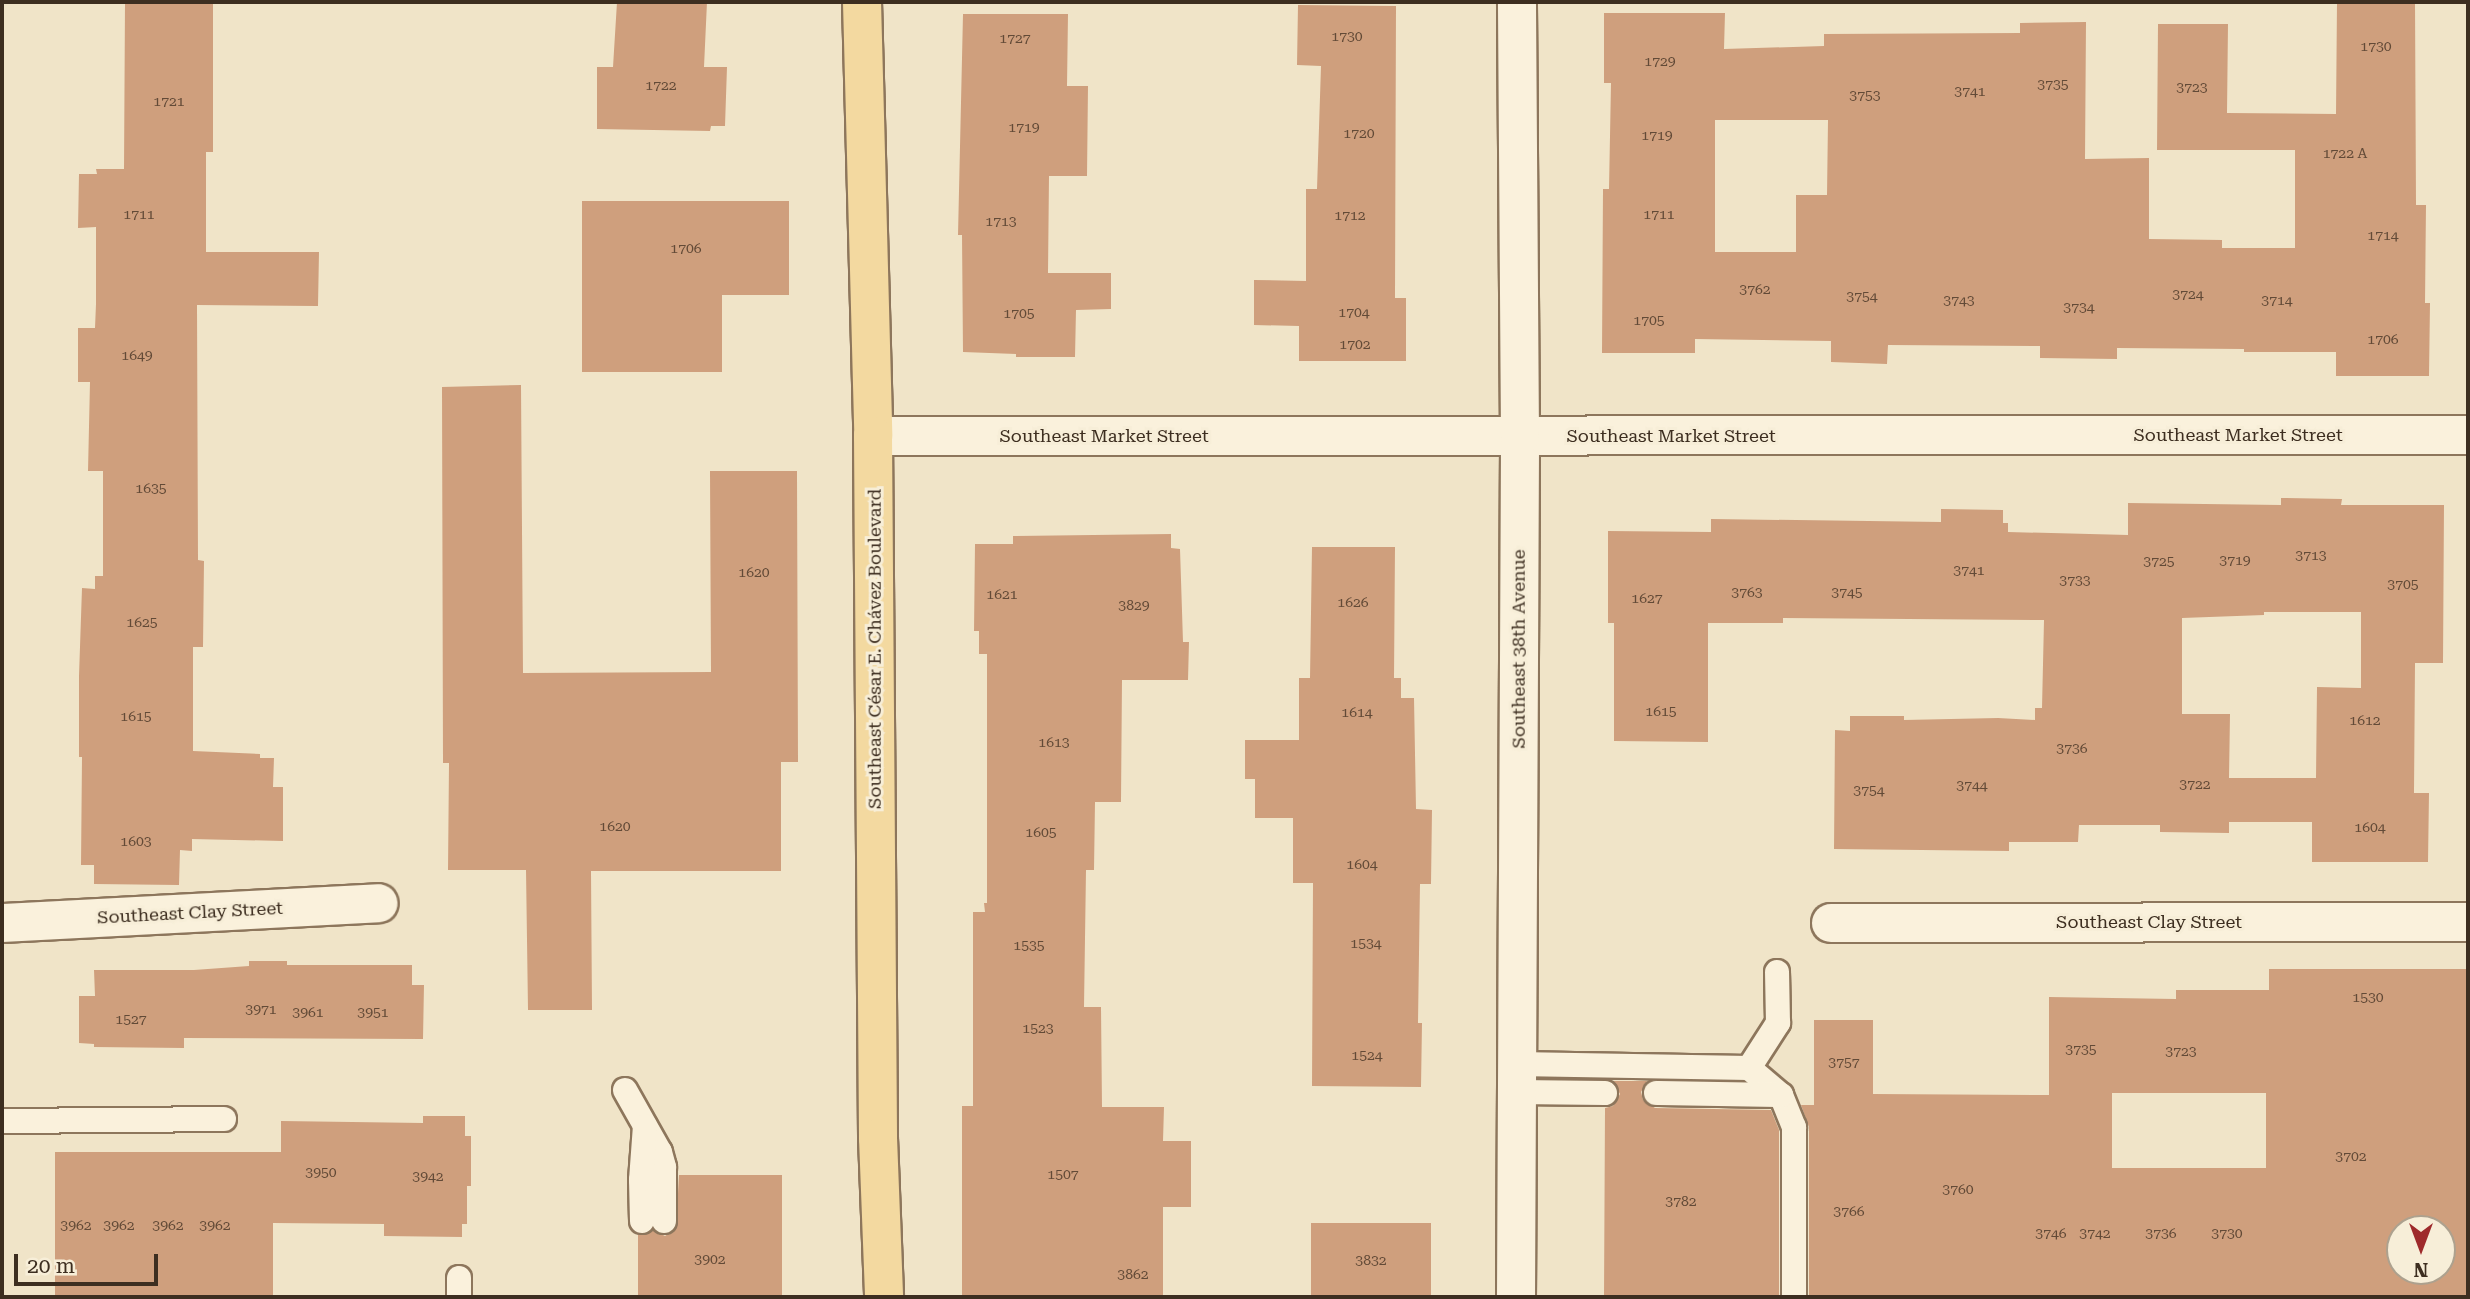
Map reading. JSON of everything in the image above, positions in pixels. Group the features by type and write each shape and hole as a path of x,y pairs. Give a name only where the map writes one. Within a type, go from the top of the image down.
{"main road":[{"name":"Southeast César E. Chávez Boulevard","path":"862,2 873,436 878,1125 884,1297"}],"street":[{"name":"Southeast 38th Avenue","path":"1516,1297 1520,436 1517,2"},
{"name":"Southeast Market Street","path":"873,436 2468,435"},
{"name":"Southeast Clay Street","path":"2,923 378,903"},
{"name":"Southeast Clay Street","path":"1831,923 2468,922"}],"lane":[{"path":"1749,1068 1778,1023 1777,972"},
{"path":"1517,1078 1749,1068 1781,1095 1794,1127 1794,1297"},
{"path":"1517,1078 1605,1093"},
{"path":"625,1090 645,1126 640,1180 653,1221"},
{"path":"1656,1093 1781,1095"},
{"path":"2,1121 224,1119"}],"building":[{"path":"125,2 213,2 213,152 206,152 206,252 319,252 318,306 197,305 198,560 204,561 203,647 193,647 193,751 260,754 260,758 274,758 273,787 283,787 283,841 192,839 192,851 180,850 179,885 94,884 94,865 81,865 82,757 79,757 79,676 82,588 95,589 95,576 103,576 103,471 88,471 90,382 78,382 78,328 95,328 96,304 96,227 78,228 79,174 97,174 96,169 124,169"},
{"path":"617,2 707,2 704,67 727,67 725,126 711,126 710,131 597,129 597,67 613,67"},
{"path":"2337,2 2415,2 2416,205 2426,205 2425,303 2430,303 2429,376 2336,376 2336,352 2244,352 2244,349 2117,348 2117,359 2040,358 2040,346 1888,345 1887,364 1831,362 1831,341 1695,339 1695,353 1602,353 1603,189 1609,189 1611,83 1604,83 1604,13 1725,13 1724,49 1824,46 1824,34 2020,33 2020,23 2086,22 2085,159 2149,158 2149,239 2222,240 2222,248 2295,248 2295,150 2157,150 2158,24 2228,24 2227,113 2336,114","holes":["1715,120 1828,120 1827,195 1796,195 1796,252 1715,252"]},
{"path":"1298,5 1396,6 1395,298 1406,298 1406,361 1299,361 1299,326 1254,325 1254,280 1306,281 1306,189 1317,189 1321,66 1297,65"},
{"path":"963,14 1068,14 1067,86 1088,86 1087,176 1049,176 1048,273 1111,273 1111,309 1076,310 1075,357 1016,357 1016,354 963,352 962,235 958,235"},
{"path":"582,201 789,201 789,295 722,295 722,372 582,372"},
{"path":"521,385 523,673 711,672 710,471 797,471 798,762 781,762 781,871 591,871 592,1010 528,1010 526,870 448,870 449,763 443,763 442,387"},
{"path":"2281,498 2342,499 2341,505 2444,505 2443,663 2415,663 2414,793 2429,793 2428,862 2312,862 2312,822 2229,822 2229,833 2160,832 2160,825 2079,825 2078,842 2009,842 2009,851 1834,849 1835,730 1850,731 1850,716 1904,716 1904,720 2035,720 2035,708 2042,708 2044,620 1783,618 1783,623 1708,623 1708,742 1614,741 1614,623 1608,623 1608,531 1711,532 1711,519 1941,522 1941,509 2003,510 2003,523 2008,523 2008,532 2128,535 2128,503 2281,505","holes":["2264,612 2361,612 2361,688 2317,687 2316,778 2229,778 2230,714 2182,714 2182,618 2264,615"]},
{"path":"1171,534 1171,548 1180,549 1183,642 1189,642 1188,680 1122,680 1121,802 1095,802 1094,870 1086,870 1084,1007 1101,1007 1102,1107 1164,1107 1163,1141 1191,1141 1191,1207 1163,1207 1163,1297 962,1297 962,1106 973,1106 973,912 985,912 984,903 987,903 987,654 979,654 979,631 974,631 975,544 1013,544 1013,536"},
{"path":"1312,547 1395,547 1394,678 1401,678 1401,698 1414,698 1416,809 1432,810 1431,884 1420,884 1418,1023 1422,1023 1421,1087 1312,1086 1313,883 1293,883 1293,818 1255,818 1255,779 1245,779 1245,740 1299,740 1299,678 1310,678"},
{"path":"249,961 287,961 287,965 412,965 412,985 424,985 423,1039 184,1038 184,1048 94,1047 94,1044 79,1043 79,996 95,996 94,970 194,970 249,966"},
{"path":"2269,969 2468,969 2468,1297 1809,1297 1809,1127 1801,1105 1814,1105 1814,1020 1873,1020 1873,1094 2049,1095 2049,997 2176,999 2176,990 2269,990","holes":["2112,1093 2266,1093 2266,1168 2112,1168"]},
{"path":"1613,1081 1647,1081 1641,1092 1643,1100 1655,1108 1771,1110 1779,1130 1779,1297 1604,1297 1605,1108 1613,1106 1620,1094"},
{"path":"423,1116 465,1116 465,1136 471,1136 471,1186 467,1186 467,1224 462,1224 462,1237 384,1236 384,1224 273,1223 273,1297 55,1297 55,1152 281,1152 281,1121 423,1123"},
{"path":"679,1175 782,1175 782,1297 638,1297 638,1235 653,1230 665,1236 676,1229"},
{"path":"1311,1223 1431,1223 1431,1297 1311,1297"}]}
